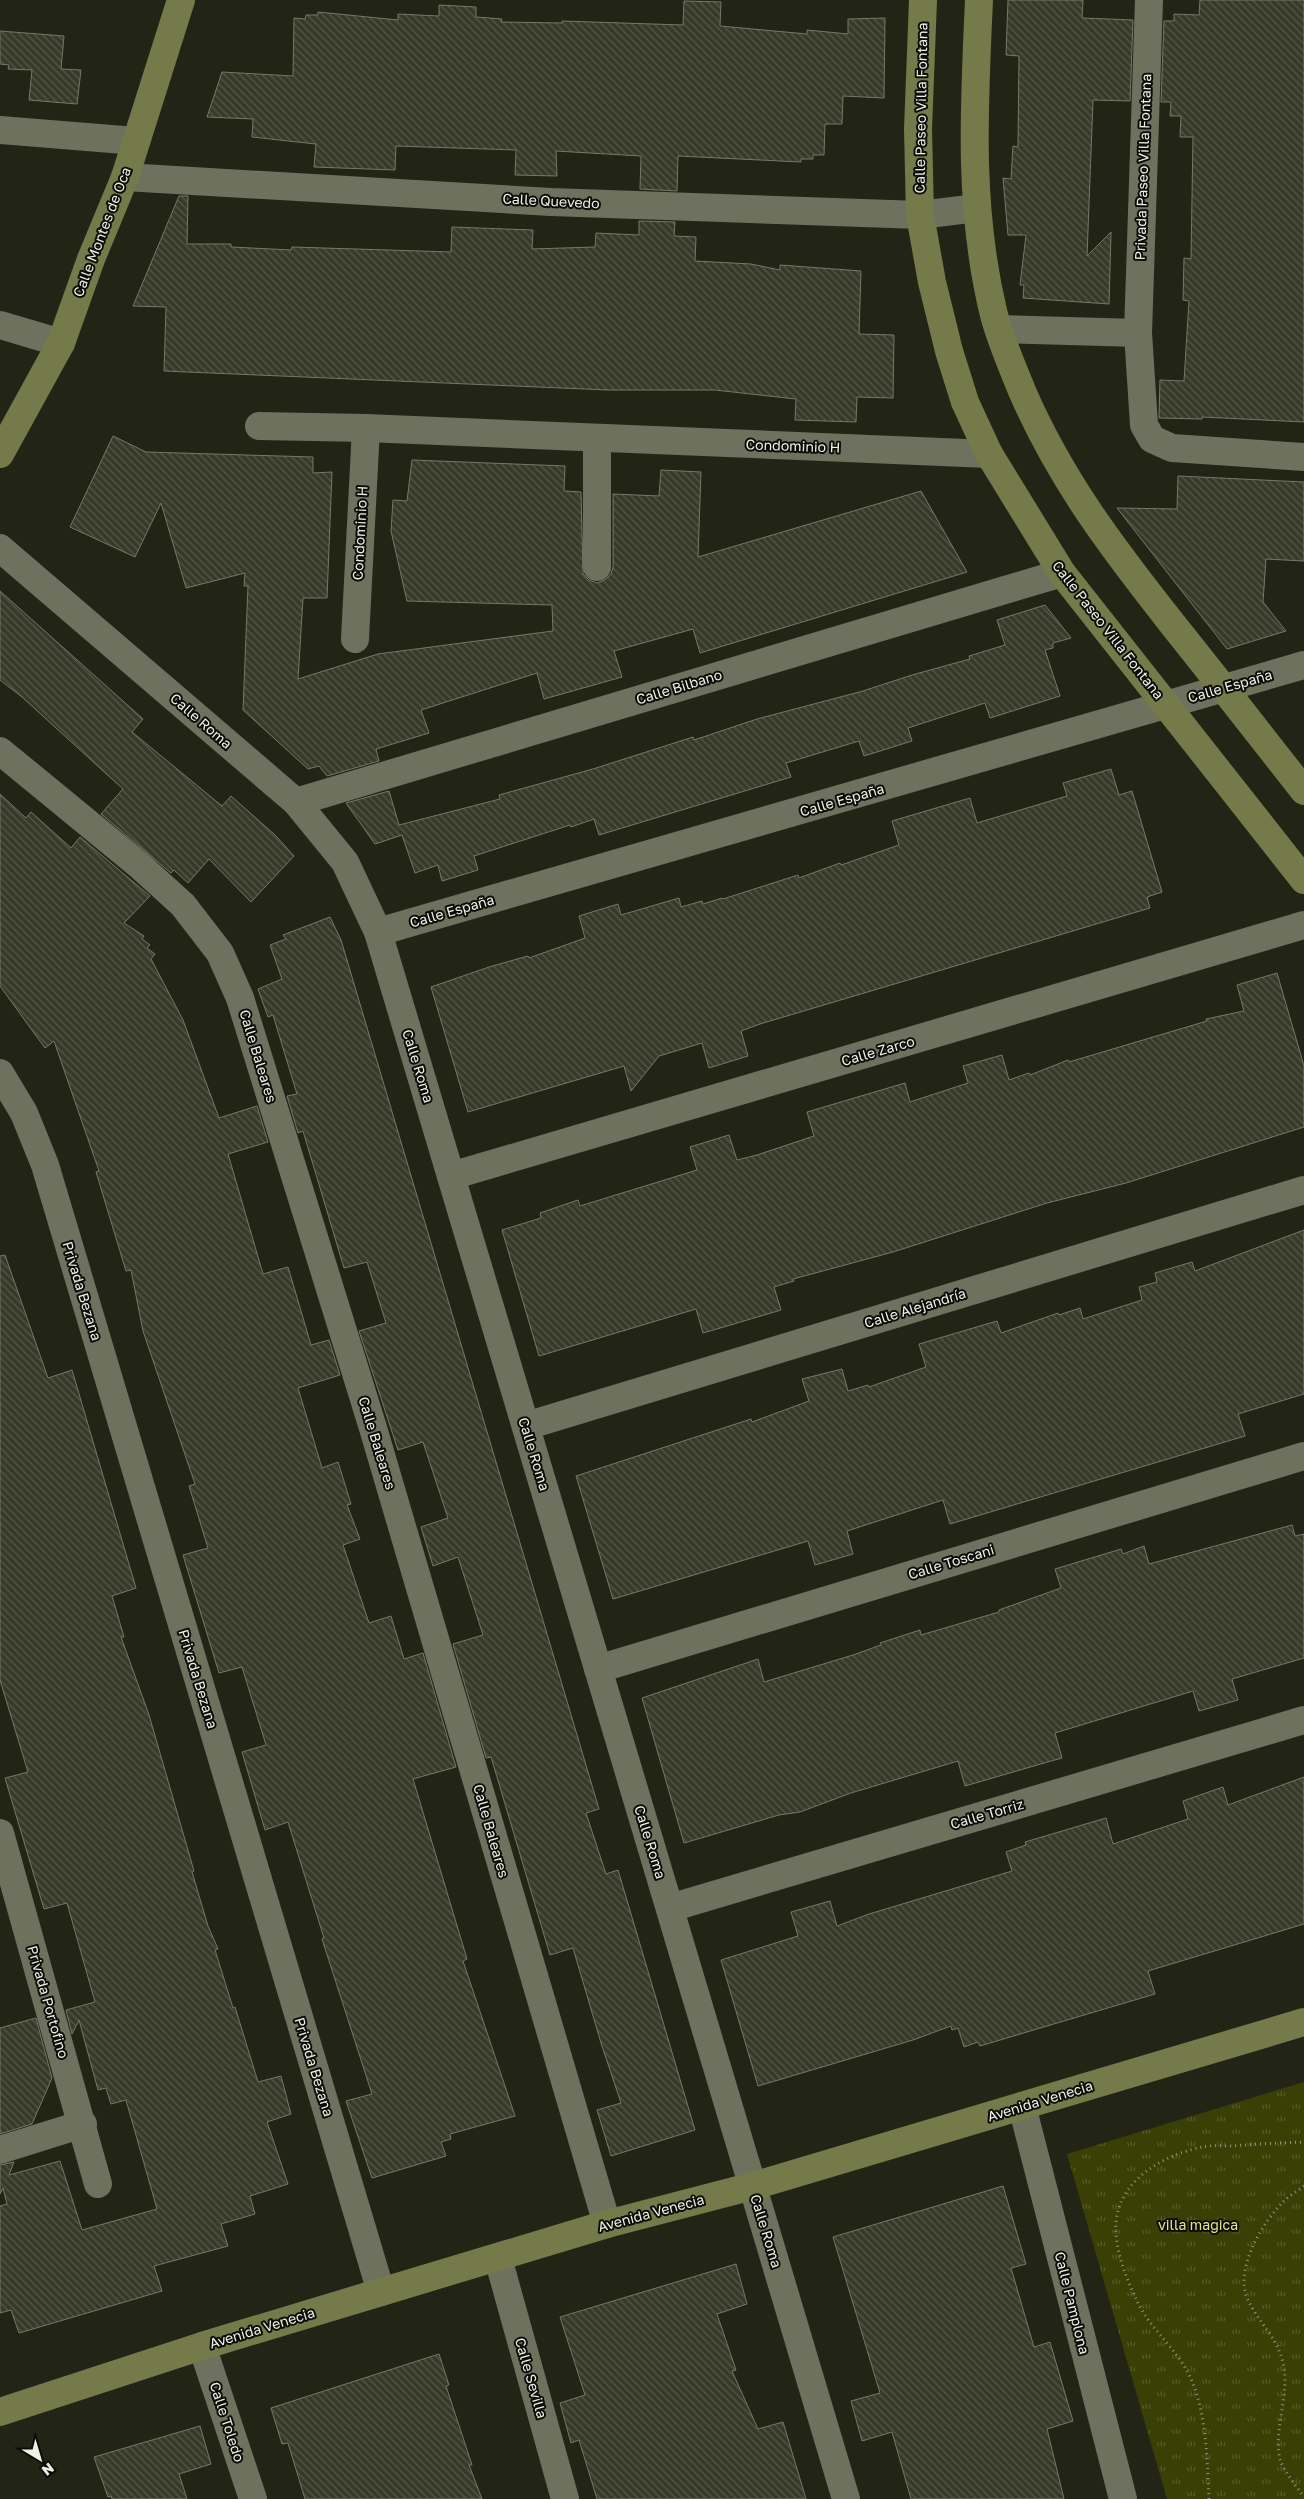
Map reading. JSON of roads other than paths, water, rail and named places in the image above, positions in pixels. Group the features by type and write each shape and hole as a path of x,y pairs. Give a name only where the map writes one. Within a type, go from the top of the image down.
{"street":[{"name":"Calle Montes de Oca","path":"0,454 61,343 91,259 125,176 181,0"},
{"name":"Calle Paseo Villa Fontana","path":"923,0 918,129 920,215 932,282 949,352 965,402 988,454 1062,573 1304,880"},
{"path":"979,0 973,136 977,208 985,264 999,329 1010,364 1035,421 1065,476 1098,528 1304,791"},
{"name":"Privada Paseo Villa Fontana","path":"1149,0 1138,333 1144,425 1152,439 1172,448 1304,458"},
{"path":"0,130 136,140"},
{"name":"Calle Quevedo","path":"125,176 551,202 920,215 977,208"},
{"path":"0,325 61,343"},
{"path":"999,329 1138,333"},
{"name":"Condominio H","path":"259,426 366,428 988,454"},
{"name":"Condominio H","path":"355,639 366,428"},
{"path":"597,438 597,567"},
{"name":"Calle Roma","path":"0,548 296,802 345,862 378,932 846,2499"},
{"name":"Calle Bilbano","path":"296,802 1062,573"},
{"name":"Calle España","path":"378,932 1304,664"},
{"name":"Calle Baleares","path":"0,751 139,865 183,905 220,953 240,998 376,1437 607,2224"},
{"name":"Calle Zarco","path":"451,1176 1304,925"},
{"name":"Privada Bezana","path":"0,1073 24,1114 45,1165 381,2292"},
{"name":"Calle Alejandría","path":"526,1426 1304,1190"},
{"name":"Calle Toscani","path":"598,1669 1304,1456"},
{"name":"Calle Torriz","path":"670,1908 1304,1720"},
{"name":"Privada Portofino","path":"0,1833 7,1887 83,2124 98,2184"},
{"name":"Avenida Venecia","path":"0,2412 202,2346 607,2224 753,2186 1304,2022"},
{"name":"Calle Pamplona","path":"1022,2106 1123,2499"},
{"path":"0,2150 83,2124"},
{"name":"Calle Sevilla","path":"498,2258 565,2499"},
{"name":"Calle Toledo","path":"202,2346 253,2499"}],"park label":[{"name":"villa magica","path":"1198,2225"}]}
